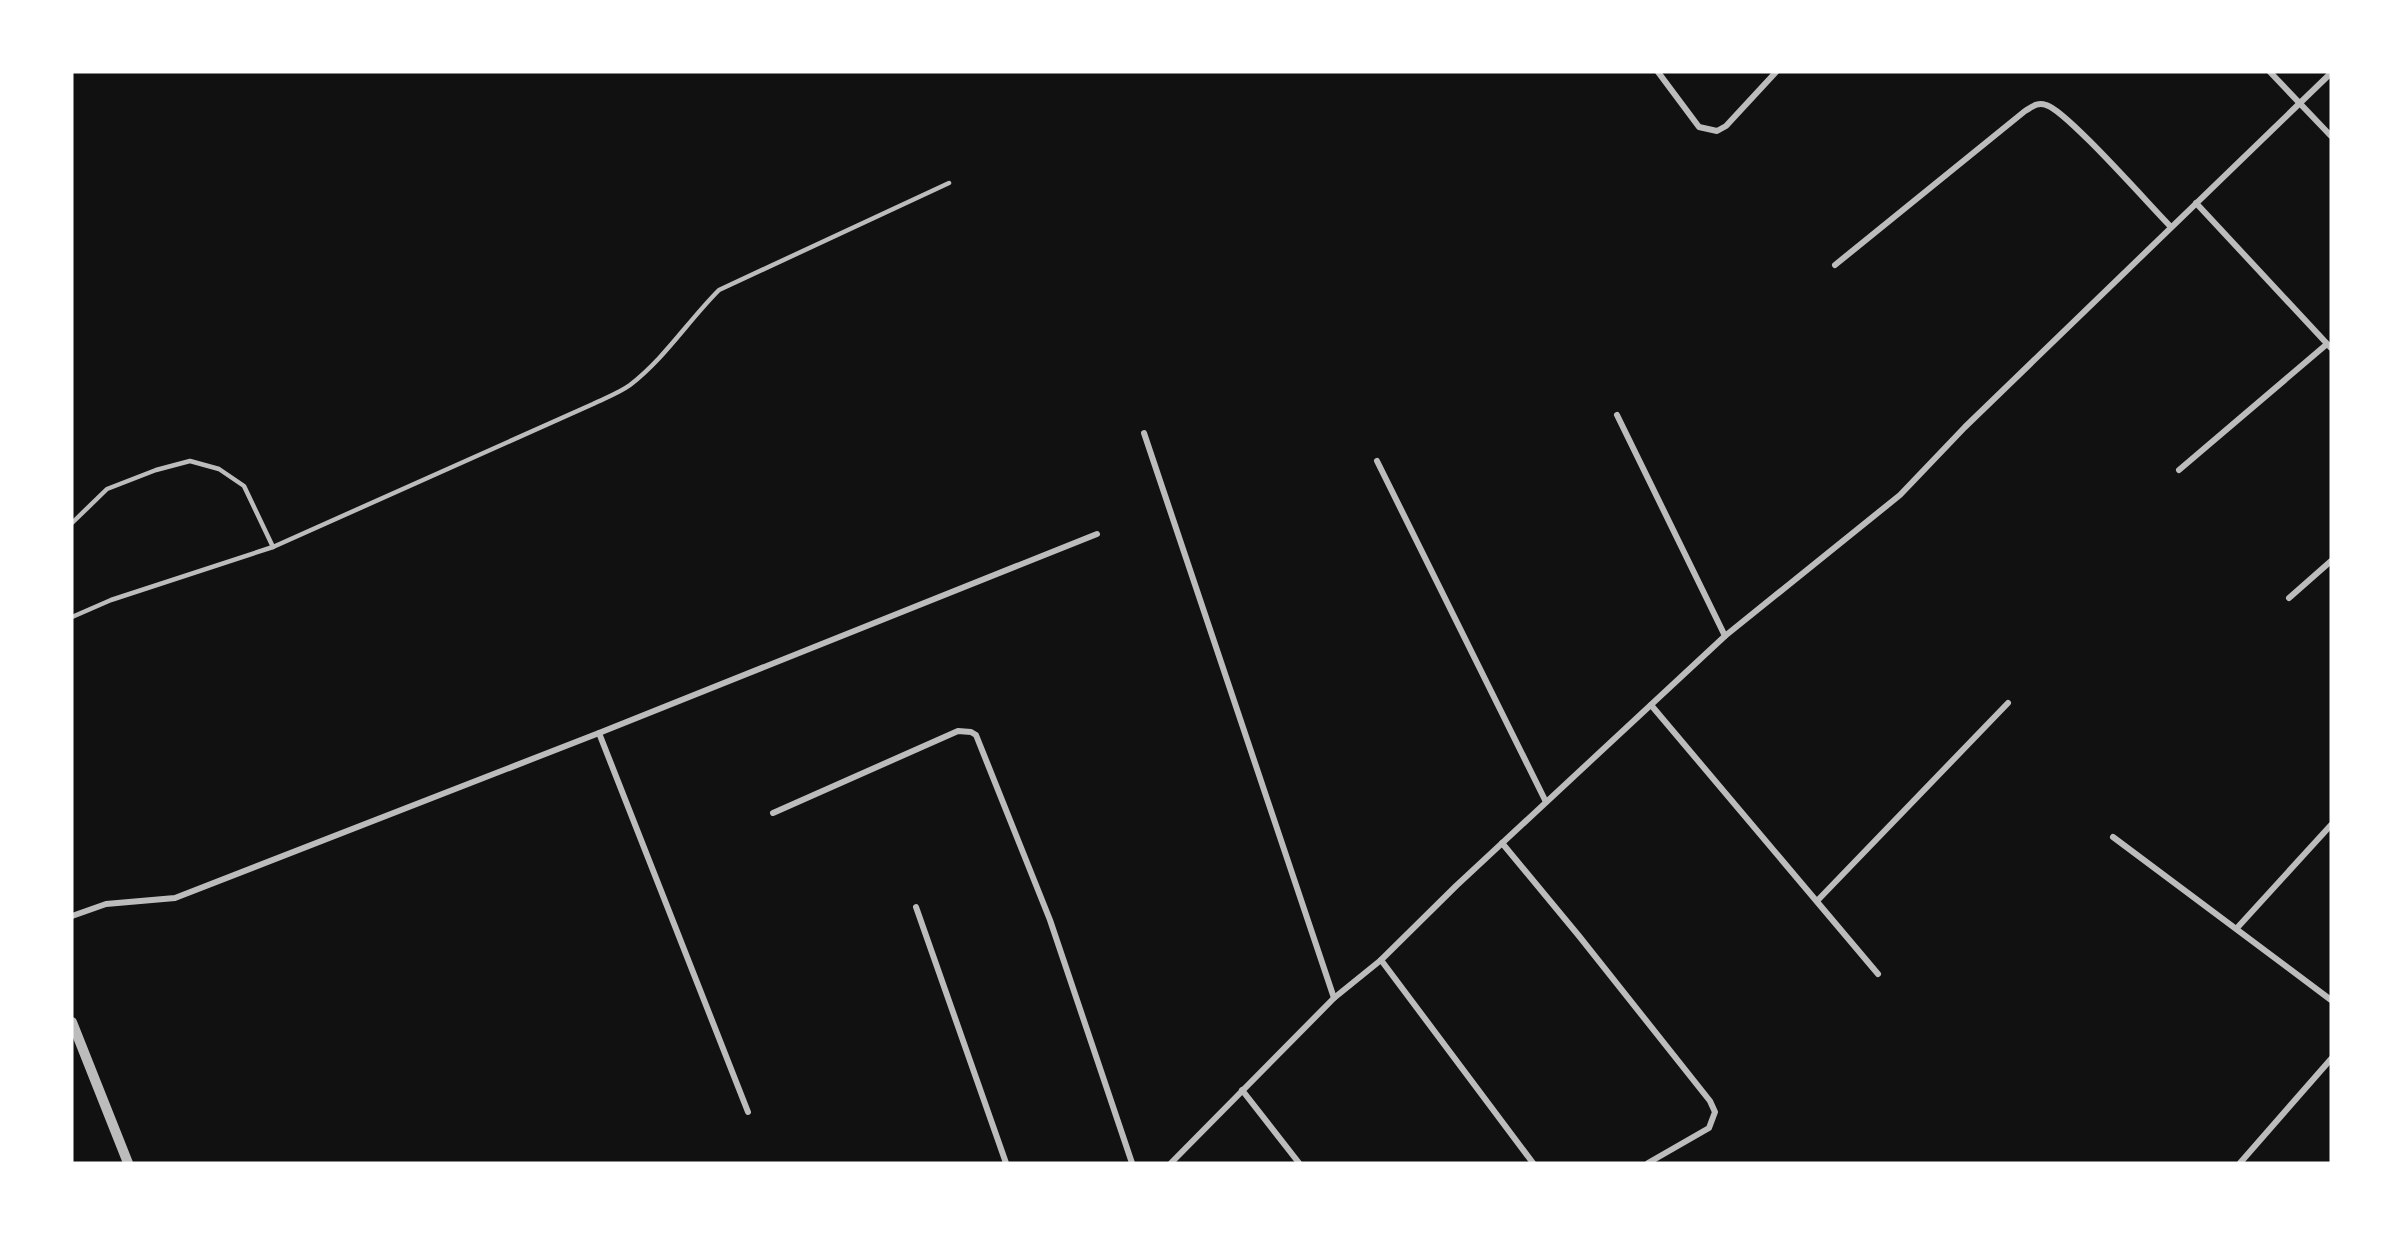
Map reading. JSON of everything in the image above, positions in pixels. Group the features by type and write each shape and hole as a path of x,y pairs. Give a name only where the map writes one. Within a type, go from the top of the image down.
{"street":[{"path":"1658,72 1699,127 1717,131 1726,126 1776,72"},
{"path":"2270,72 2331,136"},
{"path":"1171,1163 1334,998 1381,960 1502,843 1725,636 1900,495 1965,427 2331,73"},
{"path":"1835,265 2025,111 2037,104 2048,105 2067,120 2171,228"},
{"path":"2179,470 2329,346 2196,203"},
{"path":"1617,415 1725,636"},
{"path":"1144,433 1334,998"},
{"path":"1377,461 1546,802"},
{"path":"72,916 106,904 175,898 599,733 1097,534"},
{"path":"2289,598 2331,561"},
{"path":"1816,901 2008,703"},
{"path":"1651,705 1878,974"},
{"path":"773,813 957,731 971,732 976,735 1050,920 1132,1163"},
{"path":"599,733 748,1112"},
{"path":"2237,928 2331,825"},
{"path":"2114,837 2331,1000"},
{"path":"1502,843 1710,1101 1714,1112 1708,1128 1648,1163"},
{"path":"916,907 1006,1163"},
{"path":"1381,960 1533,1163"},
{"path":"72,1022 128,1163"},
{"path":"2240,1163 2331,1059"},
{"path":"1242,1090 1299,1163"}],"lane":[{"path":"72,616 111,600 273,547 593,404 629,386 661,357 699,310 719,290 949,183"},
{"path":"72,523 107,489 156,470 190,461 219,469 244,486 273,547"}]}
